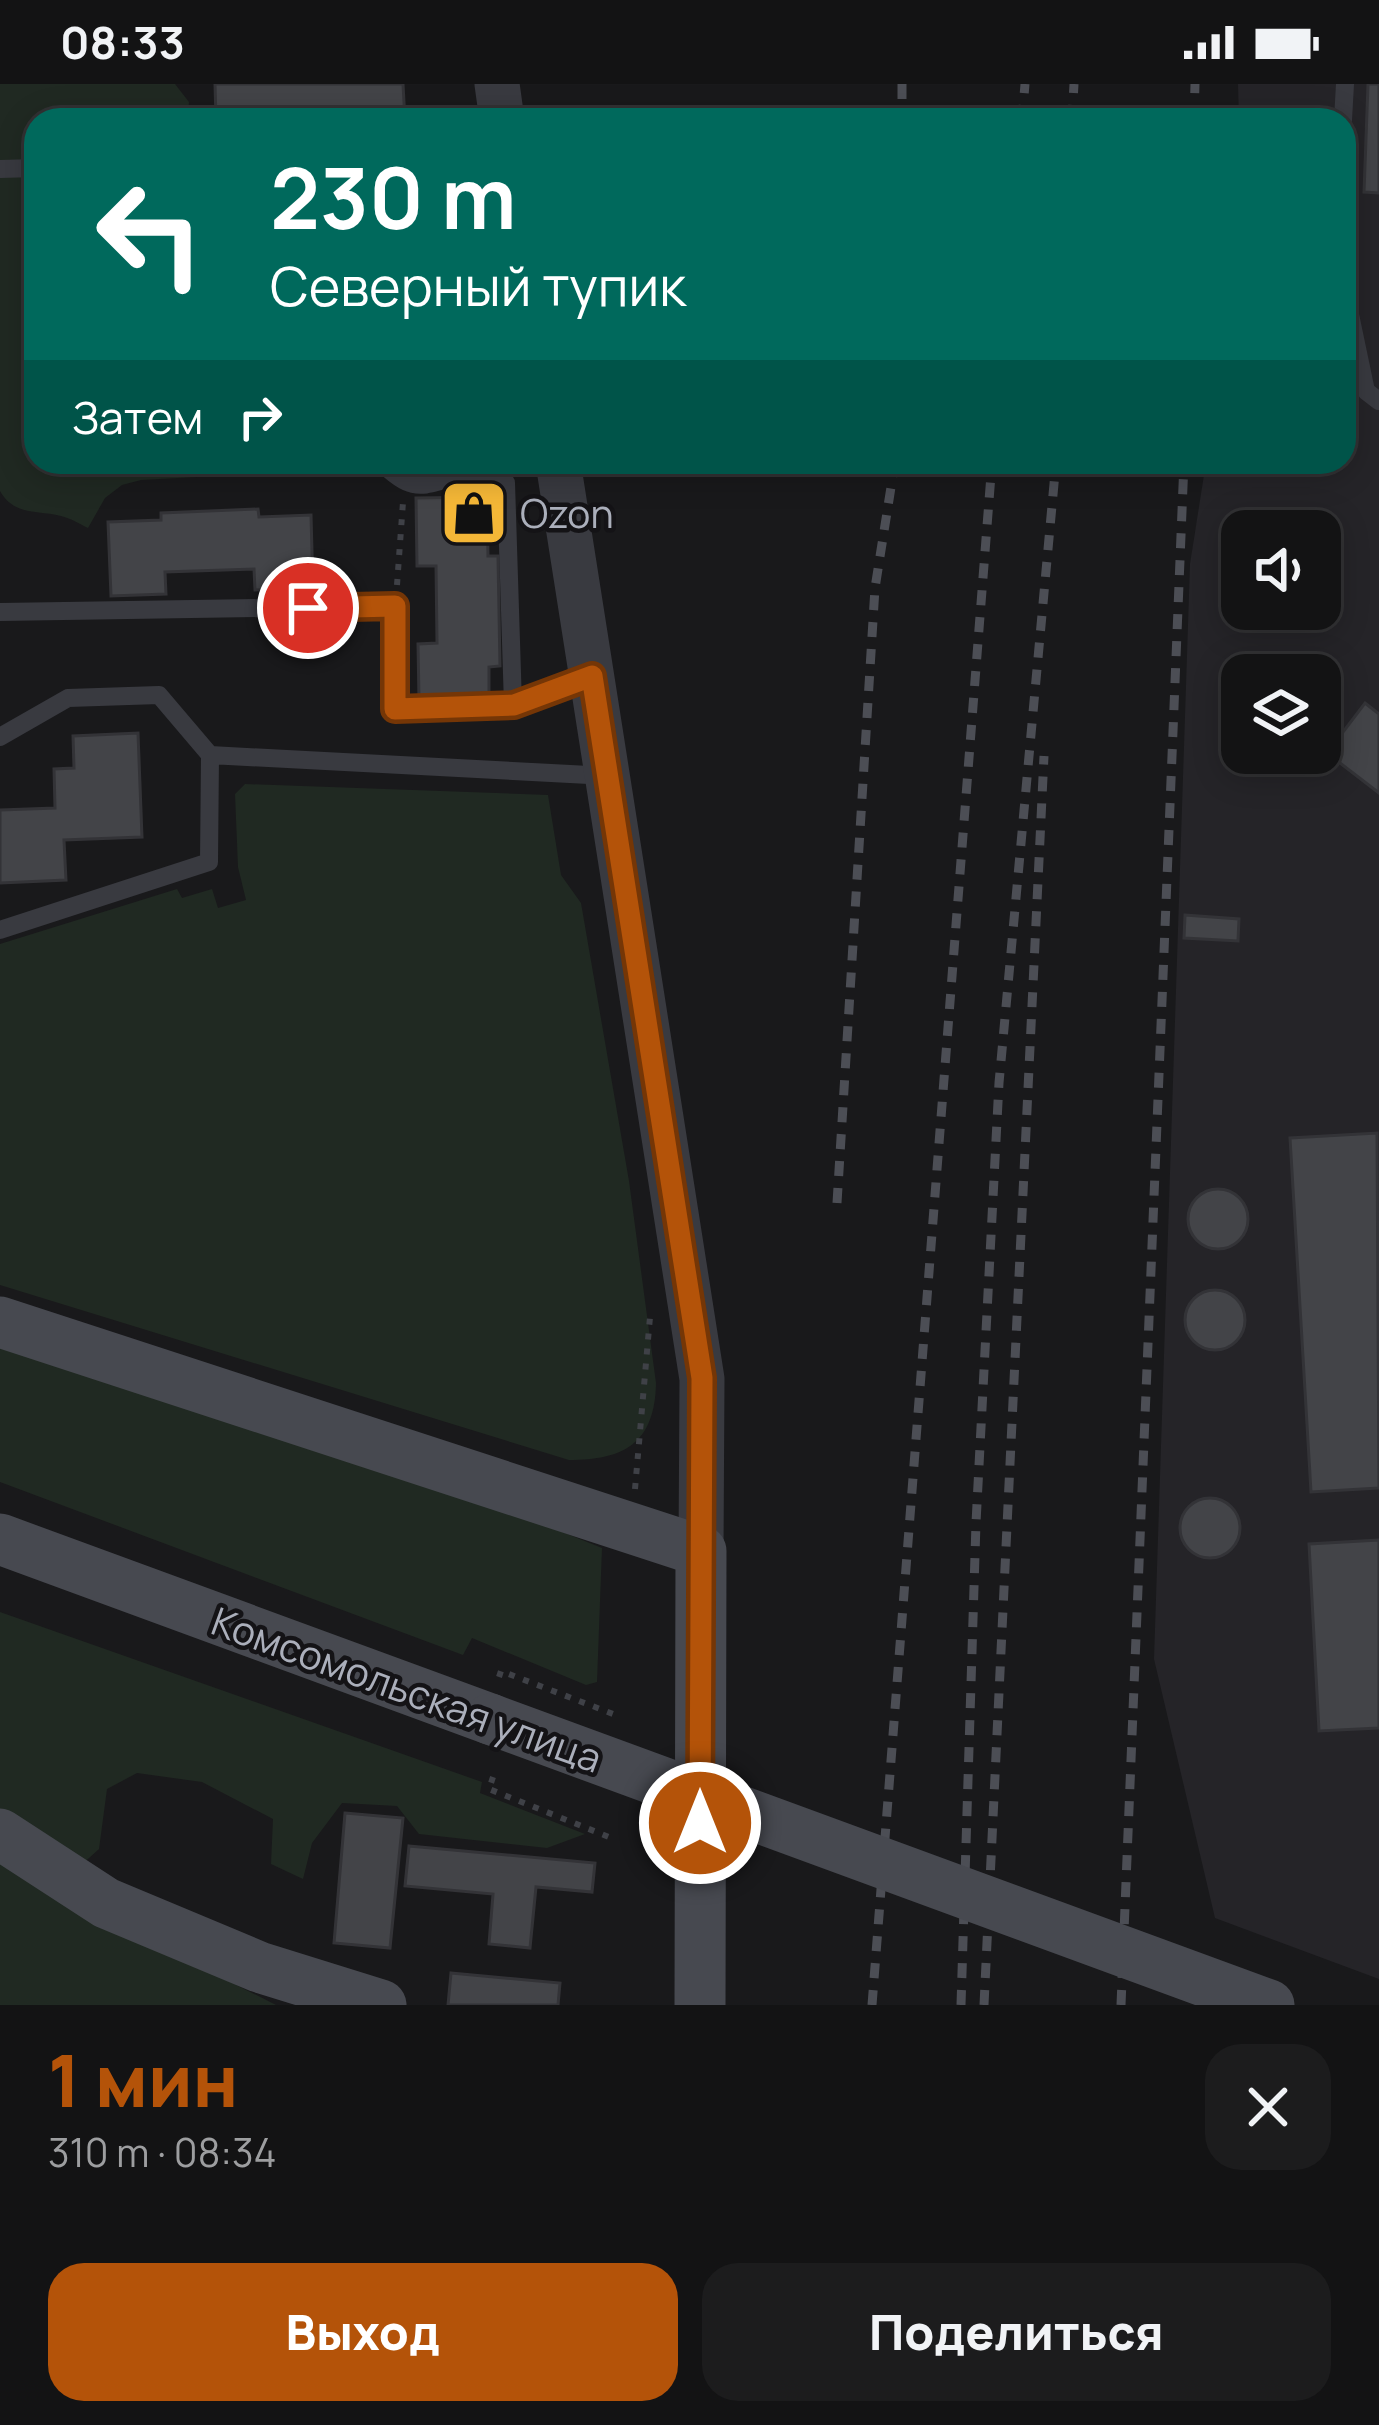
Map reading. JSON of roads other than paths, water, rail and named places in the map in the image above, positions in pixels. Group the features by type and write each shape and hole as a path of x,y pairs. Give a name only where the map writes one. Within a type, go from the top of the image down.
{"main road":[{"path":"0,1322 701,1550 700,2005"},
{"name":"Комсомольская улица","path":"6,1544 495,1695 1269,2005"},
{"path":"0,1834 106,1903 259,1967 381,2005"}],"street":[{"path":"559,474 702,1378 701,1550"}],"lane":[{"path":"1356,344 1366,392 1379,401"},
{"path":"396,474 427,487 470,475 506,482 514,705"},
{"path":"0,612 395,606 395,709 514,705 592,676"},
{"path":"0,737 68,698 159,695 210,755 208,862 0,930"},
{"path":"210,755 608,776"}],"railway":[{"path":"902,84 902,108"},
{"path":"1023,108 1025,84"},
{"path":"1073,108 1074,84"},
{"path":"1194,108 1195,84"},
{"path":"837,1203 875,588 893,474"},
{"path":"872,2005 991,474"},
{"path":"961,2005 976,1523 999,1083 1055,474"},
{"path":"1121,2005 1184,474"},
{"path":"984,2005 1044,756"}],"place":[{"name":"Ozon","path":"474,513"}]}
